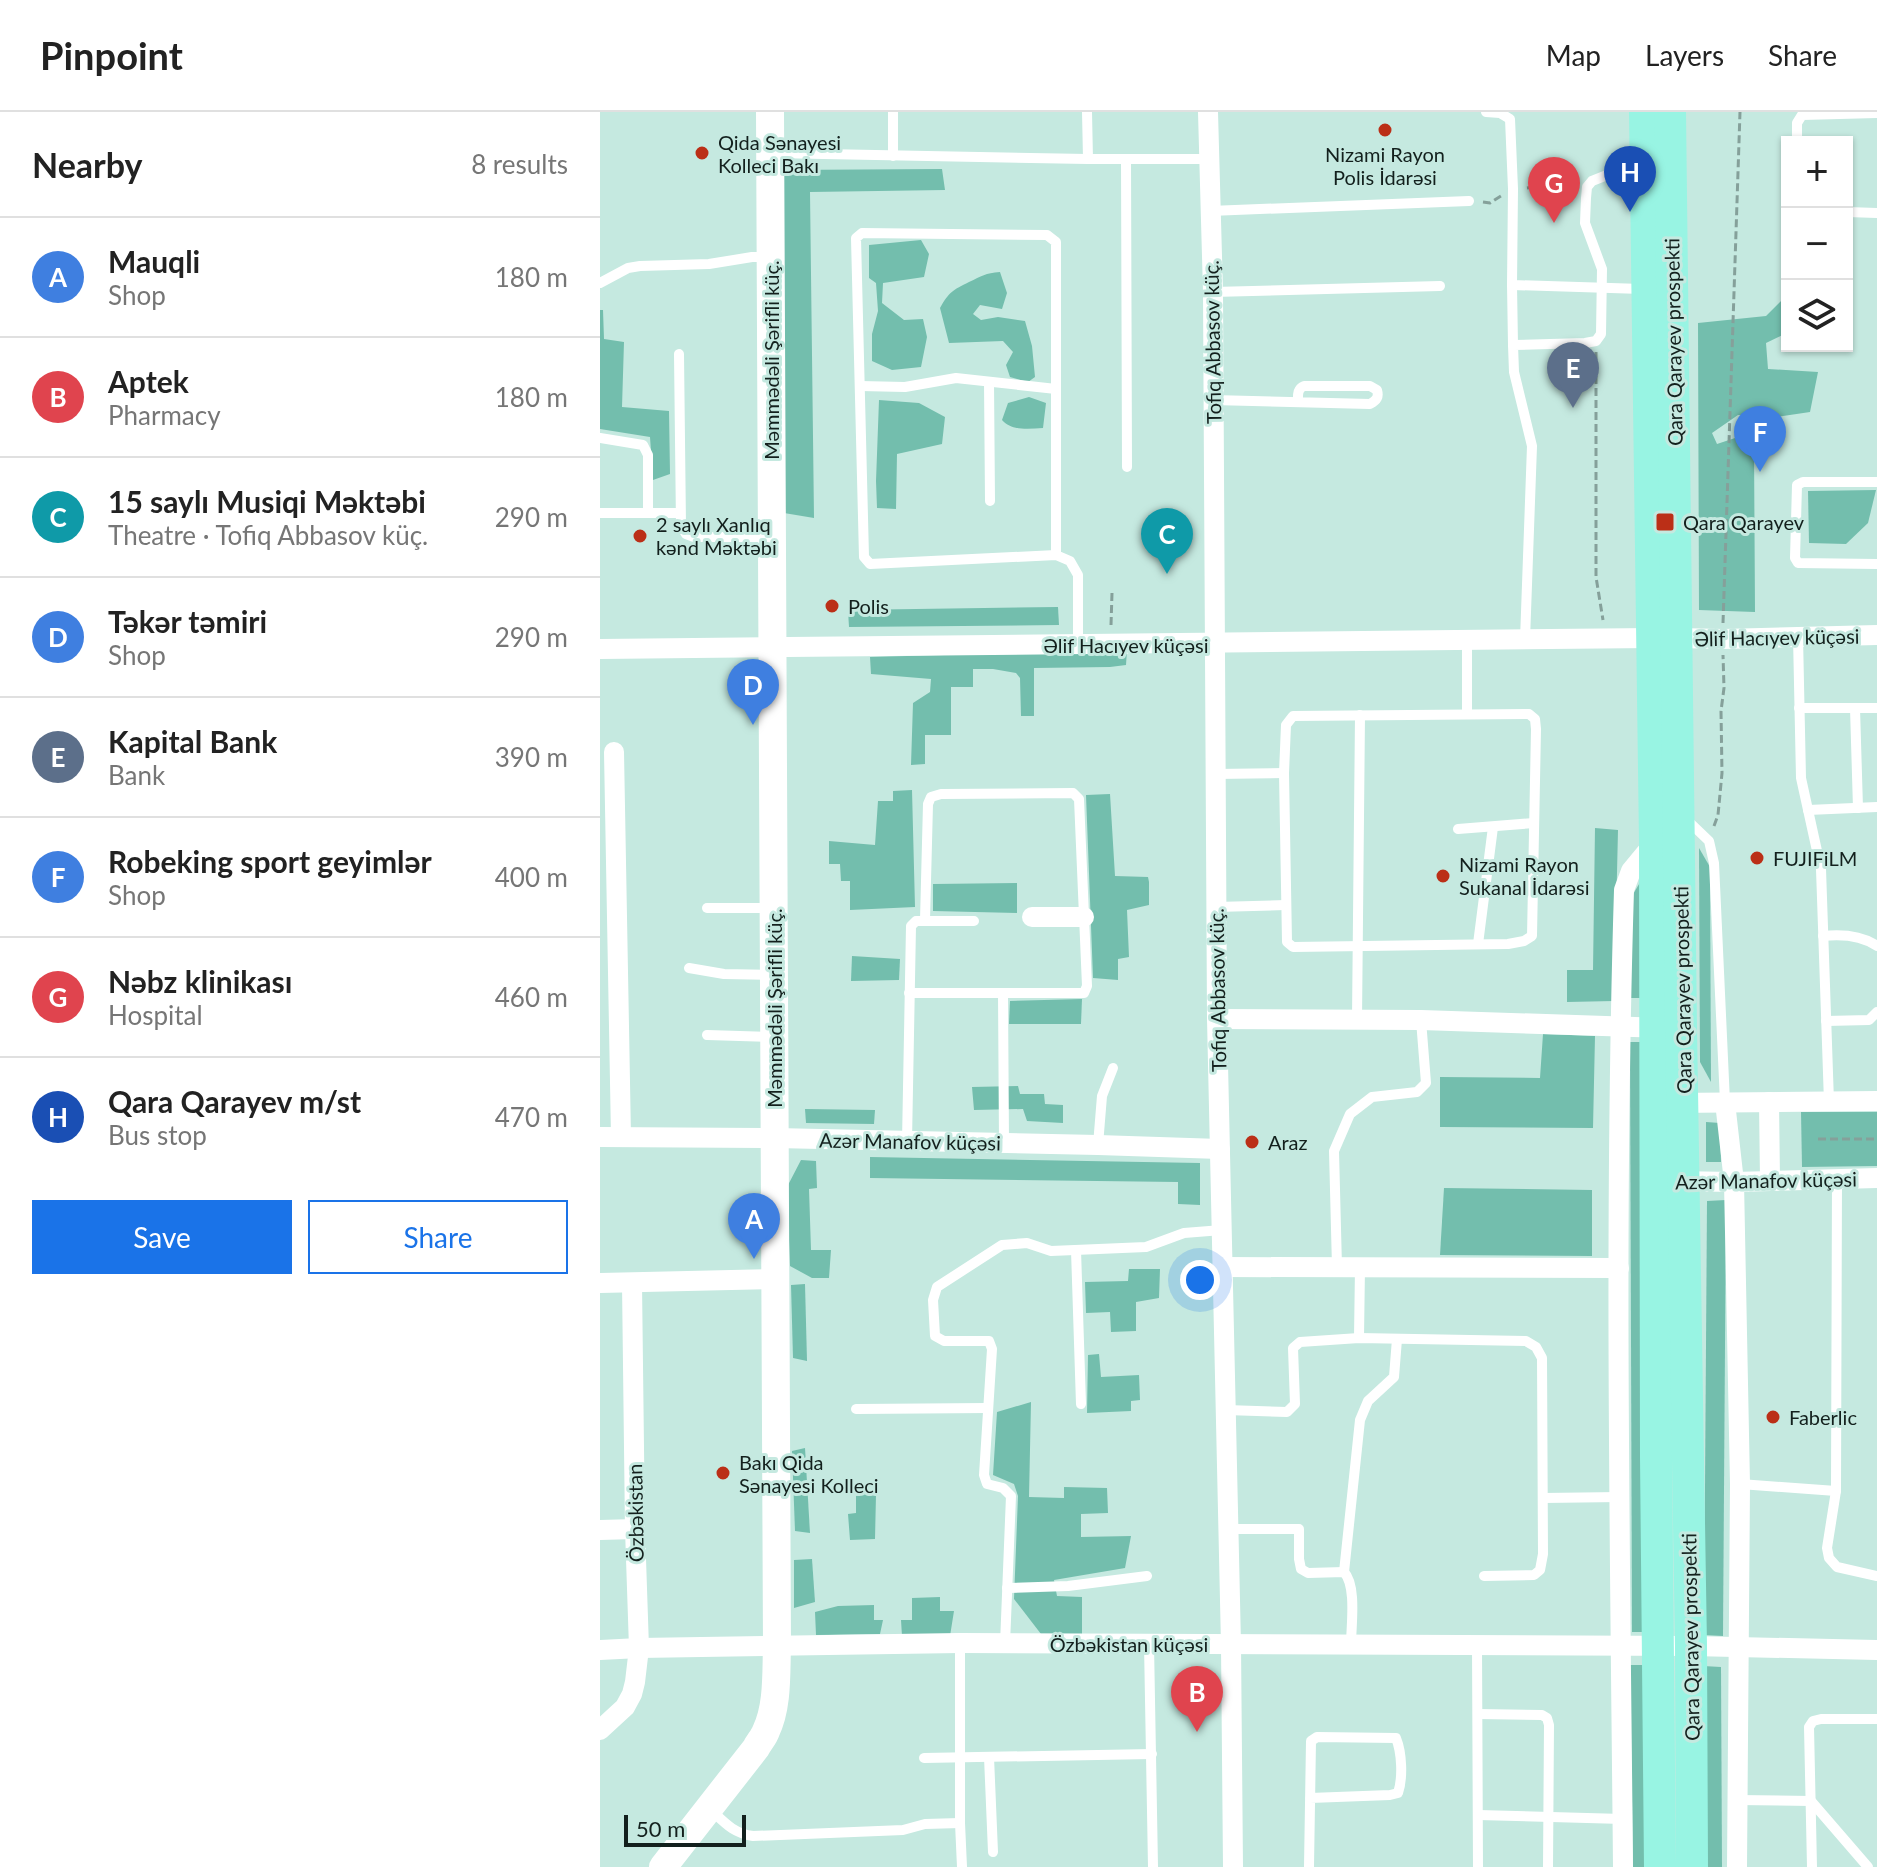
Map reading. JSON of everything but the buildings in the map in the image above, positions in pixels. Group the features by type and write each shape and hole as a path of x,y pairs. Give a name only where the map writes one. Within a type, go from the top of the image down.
{"main road":[{"name":"Qara Qarayev prospekti","path":"1645,112 1648,289 1664,638 1680,814 1668,1028"},
{"name":"Qara Qarayev prospekti","path":"1660,1867 1659,1646 1669,1103 1668,1028 1655,842 1664,638 1670,112"},
{"name":"Qara Qarayev prospekti","path":"1669,1181 1691,1646 1692,1867"}],"street":[{"name":"Məmmədəli Şərifli küç.","path":"663,1867 767,1730 773,1710 777,1646 770,112"},
{"name":"Tofiq Abbasov küç.","path":"1208,112 1213,292 1217,1019 1233,1867"},
{"name":"Əlif Hacıyev küçəsi","path":"600,649 1877,635"},
{"path":"610,1137 607,802 614,752"},
{"path":"1623,1867 1619,1268 1624,890 1631,871 1655,842"},
{"path":"1032,917 1084,917"},
{"path":"1217,1019 1421,1020 1668,1028"},
{"path":"1669,1103 1877,1101"},
{"path":"1725,1102 1734,1182 1740,1484 1737,1867"},
{"path":"1769,1102 1770,1180"},
{"name":"Azər Manafov küçəsi","path":"610,1137 1220,1149"},
{"name":"Azər Manafov küçəsi","path":"1669,1181 1877,1178"},
{"path":"1222,1267 1619,1268"},
{"path":"600,1283 775,1279"},
{"name":"Özbəkistan","path":"600,1730 625,1707 632,1694 639,1648 632,1283"},
{"path":"600,1530 635,1529"},
{"name":"Özbəkistan küçəsi","path":"600,1650 960,1643 1691,1646"},
{"path":"1691,1646 1877,1650"}],"lane":[{"path":"893,112 893,156"},
{"path":"1087,112 1088,159"},
{"path":"1486,112 1500,113 1510,119 1514,372 1532,446 1525,640"},
{"path":"1797,136 1797,123 1802,115 1877,113"},
{"path":"770,153 1208,159"},
{"path":"1126,159 1127,467"},
{"path":"1513,345 1585,343 1596,341 1601,334 1602,269 1585,223 1587,187 1592,181 1612,173"},
{"path":"1210,211 1469,201"},
{"path":"1853,212 1877,213"},
{"path":"1056,555 1056,242 1047,235 862,233 856,238 864,557 870,564 1056,555 1070,561 1078,575 1078,645"},
{"path":"600,283 628,268 640,266 709,264 770,257"},
{"path":"1512,285 1648,289"},
{"path":"1213,292 1440,286"},
{"path":"679,354 681,526 686,534 694,537 772,537"},
{"path":"860,386 905,387 956,378 1056,389"},
{"path":"989,382 990,501"},
{"path":"1213,400 1370,404 1378,396 1377,390 1370,386 1304,386 1298,392 1298,402"},
{"path":"600,438 643,445 648,455 648,512"},
{"path":"1877,482 1803,482 1797,485 1795,558 1798,563 1877,564"},
{"path":"600,513 680,513"},
{"path":"1798,636 1801,778 1821,869 1829,1102"},
{"path":"1467,641 1467,714"},
{"path":"1799,708 1877,708"},
{"path":"1855,708 1858,808"},
{"path":"1529,714 1535,719 1532,936 1508,944 1293,947 1287,942 1286,725 1293,716 1360,715 1529,714"},
{"path":"1357,1020 1360,715"},
{"path":"1215,774 1284,773"},
{"path":"909,993 1084,993 1087,986 1079,799 1073,793 941,794 931,797 928,804 925,920"},
{"path":"1808,810 1877,807"},
{"path":"1680,814 1709,841 1714,863 1725,1102"},
{"path":"1458,829 1534,823"},
{"path":"1478,944 1493,827"},
{"path":"1216,907 1286,905"},
{"path":"707,908 774,908"},
{"path":"907,1142 911,926 916,921 925,920 974,921"},
{"path":"1823,936 1857,937 1877,946"},
{"path":"689,968 724,974 774,975"},
{"path":"1003,993 1004,1143"},
{"path":"1826,1021 1869,1020 1877,1012"},
{"path":"1337,1267 1334,1151 1350,1114 1372,1097 1417,1092 1426,1083 1421,1020"},
{"path":"707,1035 774,1037"},
{"path":"1098,1145 1102,1096 1113,1068"},
{"path":"1837,1179 1836,1491 1827,1548 1829,1558 1837,1567 1877,1576"},
{"path":"1005,1644 1011,1496 1003,1488 987,1484 984,1475 992,1349 989,1341 944,1341 935,1336 933,1300 937,1287 1002,1245 1027,1243 1051,1251 1146,1247 1184,1233 1222,1230"},
{"path":"1076,1250 1081,1404"},
{"path":"1359,1338 1360,1267"},
{"path":"1226,1410 1287,1412 1295,1404 1293,1348 1300,1342 1359,1338 1526,1341 1536,1347 1542,1358 1543,1554 1540,1570 1534,1575 1484,1576"},
{"path":"1344,1572 1360,1420 1368,1401 1394,1377 1397,1339"},
{"path":"856,1409 988,1408"},
{"path":"1740,1484 1836,1491"},
{"path":"1543,1498 1620,1497"},
{"path":"1228,1529 1299,1529 1301,1569 1308,1573 1344,1572 1349,1577 1352,1587 1351,1645"},
{"path":"1007,1588 1068,1586 1147,1576"},
{"path":"960,1643 962,1867"},
{"path":"1149,1644 1153,1867"},
{"path":"1477,1646 1478,1867"},
{"path":"1478,1714 1542,1715 1547,1718 1548,1867"},
{"path":"1812,1867 1809,1727 1813,1721 1877,1719"},
{"path":"1309,1867 1310,1798 1311,1741 1317,1737 1396,1738 1400,1746 1398,1793 1310,1798"},
{"path":"924,1758 1152,1754"},
{"path":"989,1757 993,1852"},
{"path":"1737,1800 1811,1801 1868,1867"},
{"path":"708,1808 732,1829 753,1836 903,1830 925,1824 960,1823"},
{"path":"1478,1815 1623,1819"}],"path":[{"path":"1709,841 1718,815 1722,773 1721,711 1740,112"},
{"path":"1596,341 1596,577 1607,639"},
{"path":"1111,645 1112,593"},
{"path":"1818,1139 1877,1139"}],"green space":[{"path":"942,169 945,190 810,192 814,518 784,513 782,170"},
{"path":"921,240 929,254 924,277 883,283 882,303 904,320 923,319 927,337 921,367 892,370 872,361 872,334 878,311 876,283 869,278 869,245"},
{"path":"1000,272 1007,293 1002,309 980,305 973,314 981,320 998,317 1025,321 1032,346 1035,377 1028,382 1010,377 1006,365 1013,352 1003,341 949,343 940,308 959,287 984,275"},
{"path":"1781,301 1781,336 1766,343 1768,369 1818,372 1810,412 1777,417 1738,415 1712,433 1717,444 1738,437 1754,445 1755,612 1699,610 1698,323 1766,316"},
{"path":"600,310 603,310 604,339 624,342 622,407 669,411 670,474 653,480 650,437 600,429"},
{"path":"1029,397 1046,403 1043,428 1015,428 1002,420 1008,403"},
{"path":"879,400 919,403 945,417 942,444 897,454 896,509 877,508"},
{"path":"1876,490 1868,523 1846,544 1809,543 1808,491"},
{"path":"1058,607 1059,625 849,627 848,610"},
{"path":"1127,650 1126,665 1034,668 1034,716 1021,716 1020,678 1016,673 973,669 973,687 951,687 951,735 925,735 925,764 911,765 913,703 930,692 931,679 871,674 870,657"},
{"path":"912,790 915,907 850,910 850,881 841,881 840,864 829,864 829,841 875,845 878,801 893,801 893,791"},
{"path":"1110,794 1115,876 1148,877 1149,882 1149,905 1127,910 1129,957 1118,959 1118,980 1093,978 1086,795"},
{"path":"1595,828 1618,830 1614,1001 1567,1002 1567,970 1593,970"},
{"path":"1699,848 1710,867 1711,1082 1700,1062"},
{"path":"1642,879 1641,998 1629,998 1632,896"},
{"path":"1017,883 1017,913 933,911 933,884"},
{"path":"852,956 900,959 899,980 851,981"},
{"path":"1082,999 1081,1024 1009,1024 1010,1001"},
{"path":"1543,1034 1595,1036 1593,1128 1440,1127 1440,1077 1540,1078"},
{"path":"1630,1042 1652,1042 1653,1632 1632,1632"},
{"path":"1018,1086 1020,1094 1044,1094 1045,1104 1063,1105 1063,1123 1027,1121 1023,1109 974,1110 972,1087"},
{"path":"805,1109 875,1110 874,1124 806,1123"},
{"path":"1801,1112 1877,1112 1877,1166 1802,1167"},
{"path":"1706,1122 1720,1123 1721,1162 1706,1162"},
{"path":"870,1157 1200,1163 1200,1205 1178,1204 1178,1182 870,1178"},
{"path":"801,1160 816,1161 817,1188 809,1189 811,1250 831,1250 829,1278 812,1278 790,1266 787,1187"},
{"path":"1444,1188 1592,1190 1592,1256 1440,1255"},
{"path":"1726,1200 1723,1636 1704,1635 1707,1201"},
{"path":"1129,1269 1160,1269 1159,1298 1136,1302 1136,1331 1111,1332 1110,1312 1086,1313 1085,1282 1128,1281"},
{"path":"805,1284 807,1361 793,1358 791,1285"},
{"path":"1099,1354 1101,1377 1139,1375 1140,1400 1131,1401 1131,1411 1087,1413 1088,1355"},
{"path":"1031,1402 1029,1497 1064,1498 1064,1487 1107,1488 1108,1513 1081,1514 1081,1537 1131,1536 1125,1568 1054,1580 1057,1596 1082,1597 1082,1634 1041,1634 1014,1599 1018,1496 1014,1484 993,1475 997,1412"},
{"path":"805,1448 810,1533 795,1531 792,1451"},
{"path":"876,1495 875,1539 850,1540 848,1514 856,1513 856,1496"},
{"path":"812,1559 815,1602 794,1608 794,1560"},
{"path":"940,1597 940,1611 954,1611 950,1636 902,1636 901,1620 912,1620 912,1598"},
{"path":"874,1605 874,1620 883,1620 880,1634 816,1635 815,1612 838,1606"},
{"path":"1630,1665 1647,1665 1650,1867 1633,1867"},
{"path":"1703,1666 1721,1667 1722,1867 1704,1867"}],"place":[{"name":"Nizami Rayon Polis İdarəsi","path":"1385,130"},
{"name":"Qida Sənayesi Kolleci Bakı","path":"702,153"},
{"name":"Qara Qarayev m/st","path":"1630,212"},
{"name":"Nəbz klinikası","path":"1554,223"},
{"name":"Kapital Bank","path":"1573,408"},
{"name":"Robeking sport geyimlər","path":"1760,472"},
{"name":"Qara Qarayev","path":"1665,522"},
{"name":"2 saylı Xanlıq kənd Məktəbi","path":"640,536"},
{"name":"15 saylı Musiqi Məktəbi","path":"1167,574"},
{"name":"Polis","path":"832,606"},
{"name":"Təkər təmiri","path":"753,725"},
{"name":"FUJIFiLM","path":"1757,858"},
{"name":"Nizami Rayon Sukanal İdarəsi","path":"1443,876"},
{"name":"Araz","path":"1252,1142"},
{"name":"Mauqli","path":"754,1259"},
{"name":"Faberlic","path":"1773,1417"},
{"name":"Bakı Qida Sənayesi Kolleci","path":"723,1473"},
{"name":"Aptek","path":"1197,1732"}]}
